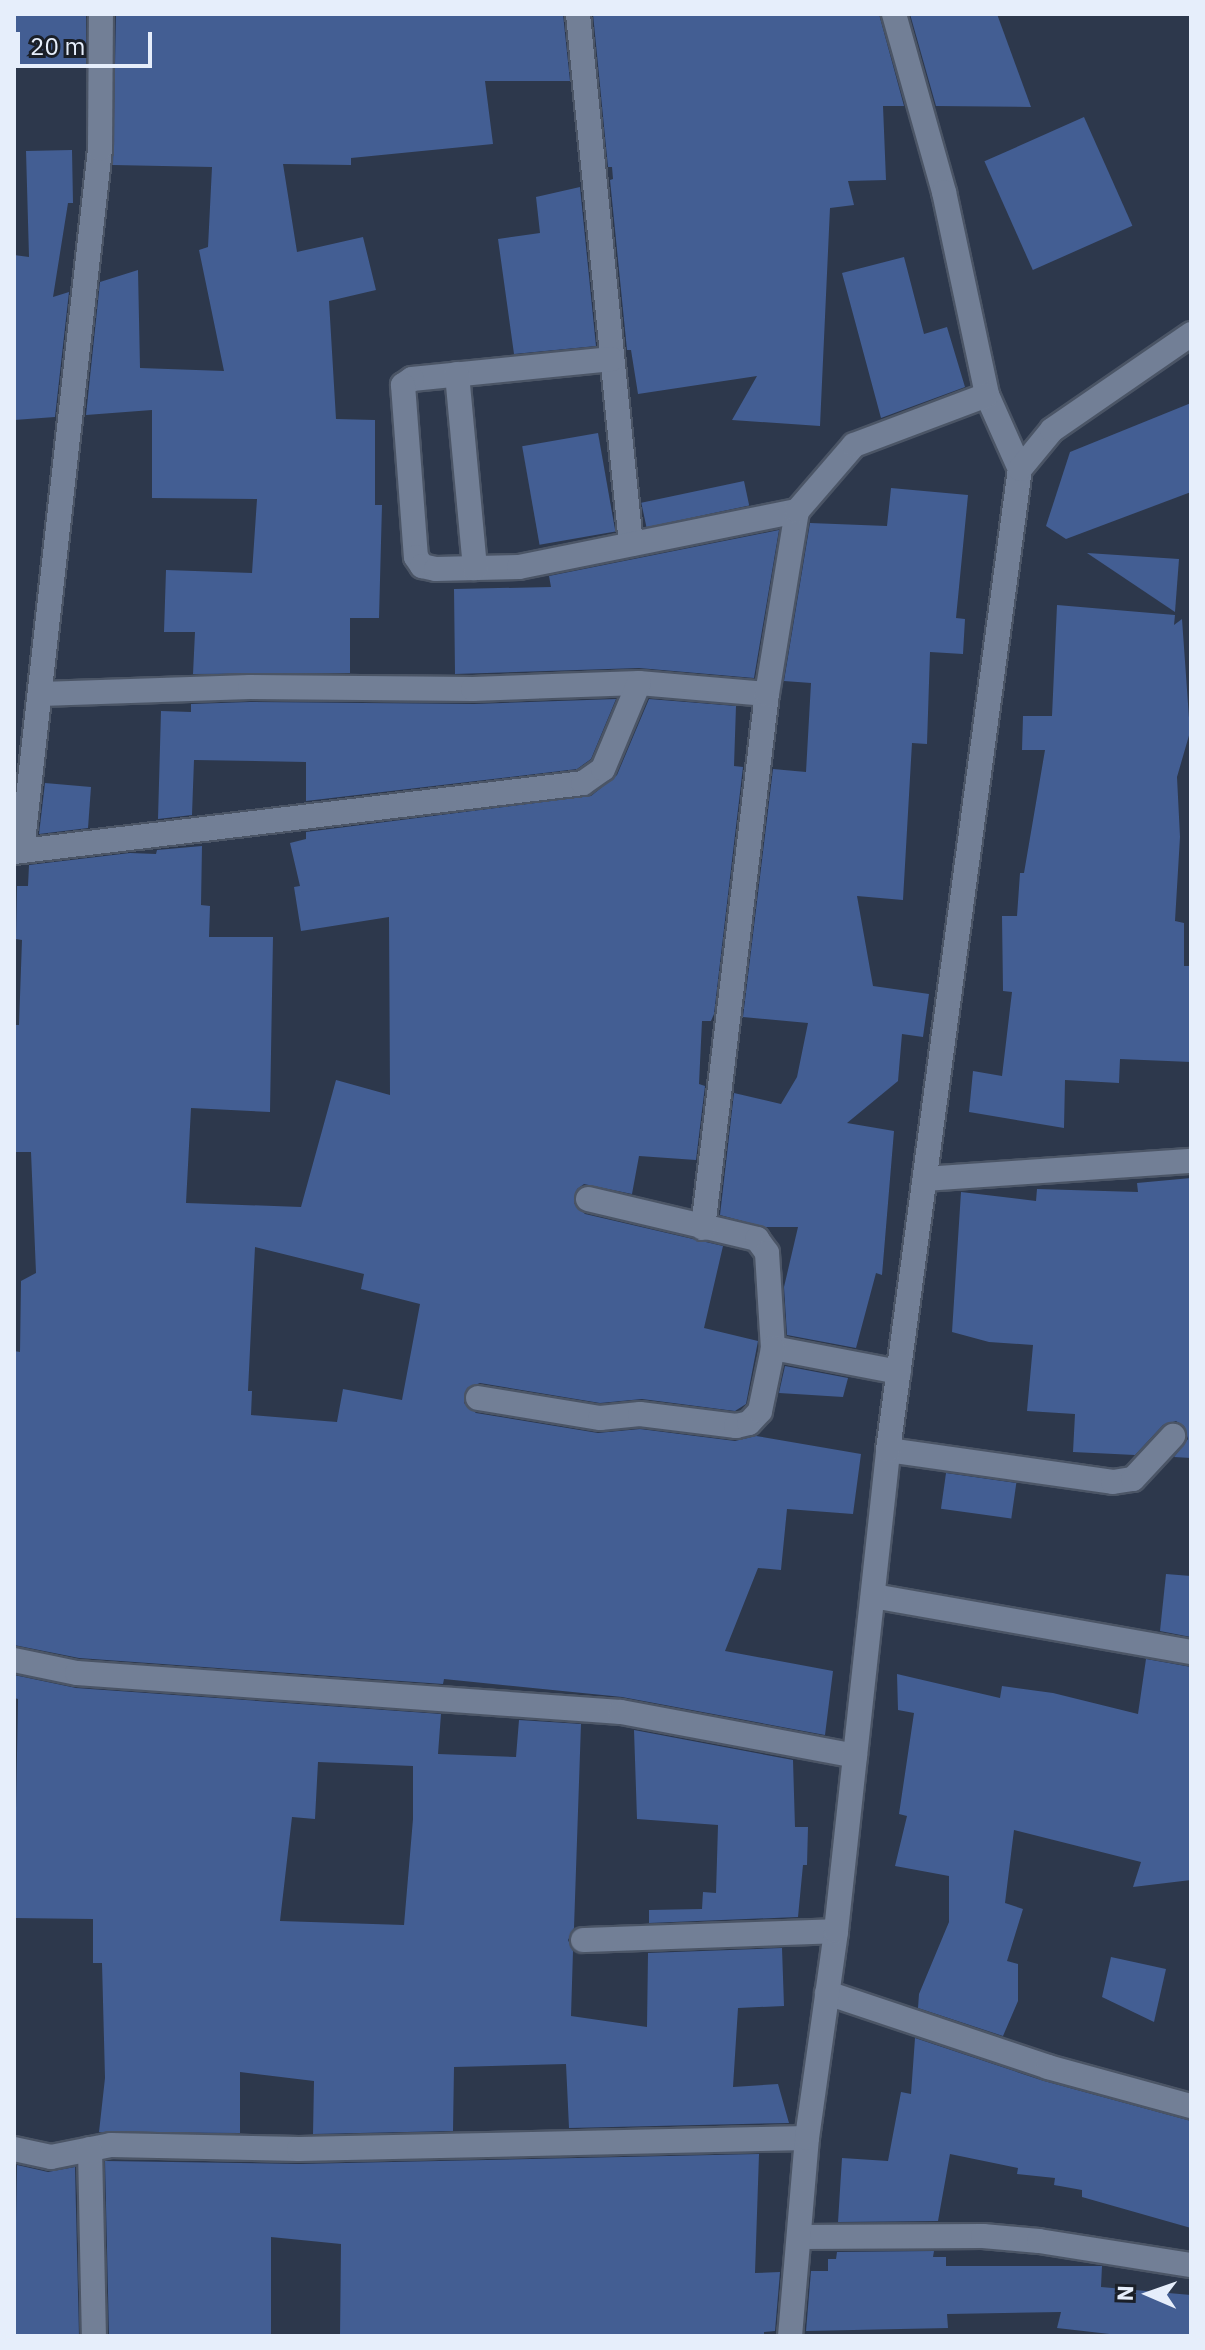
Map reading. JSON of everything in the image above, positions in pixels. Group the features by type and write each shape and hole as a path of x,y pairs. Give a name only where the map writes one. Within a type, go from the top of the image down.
{"street":[{"path":"101,14 100,149 41,694 18,852 583,783 603,769 639,683"},
{"path":"578,14 631,544"},
{"path":"790,2336 807,2138 836,1931 888,1450 1020,469 987,395 944,192 894,14"},
{"path":"1020,469 1052,430 1191,334"},
{"path":"612,359 412,379 403,385 416,557 427,568 519,567 797,511"},
{"path":"457,374 475,568"},
{"path":"703,1228 767,694 797,511 854,445 987,395"},
{"path":"41,694 250,687 473,689 639,683 767,694"},
{"path":"925,1179 1191,1161"},
{"path":"478,1398 600,1418 640,1414 736,1426 749,1423 760,1411 773,1348 763,1245 745,1235 703,1228 588,1199"},
{"path":"773,1348 899,1372"},
{"path":"888,1450 1113,1482 1133,1479 1173,1436"},
{"path":"873,1596 1191,1652"},
{"path":"14,1660 77,1673 621,1712 855,1756"},
{"path":"583,1940 836,1931"},
{"path":"827,1993 1048,2067 1191,2106"},
{"path":"14,2149 51,2157 111,2145 299,2149 807,2138"},
{"path":"90,2149 94,2336"},
{"path":"800,2237 983,2236 1039,2241 1191,2265"}],"building":[{"path":"14,14 86,14 86,65 14,65"},
{"path":"116,14 563,14 570,81 485,81 493,144 351,158 351,165 283,164 297,252 363,237 376,290 329,301 336,419 375,420 375,505 382,505 379,618 350,618 350,673 193,674 195,632 164,632 166,570 252,573 257,499 152,498 152,410 86,415 100,282 138,270 140,368 224,371 199,250 208,247 212,167 113,165"},
{"path":"593,14 879,14 904,106 883,106 886,180 848,181 854,205 830,208 820,426 732,420 757,376 638,394 631,350 627,350 610,180 613,179 612,167 608,167"},
{"path":"910,14 997,14 1031,107 936,106"},
{"path":"1084,117 1132,226 1033,270 984,161"},
{"path":"72,150 73,203 68,203 53,297 69,292 55,417 14,420 14,255 29,257 26,151"},
{"path":"580,187 596,346 514,354 498,239 540,233 536,197"},
{"path":"904,257 924,334 947,327 965,387 881,418 842,273"},
{"path":"1191,403 1191,492 1066,539 1046,526 1070,452"},
{"path":"598,433 615,531 540,545 522,446"},
{"path":"744,481 749,505 646,527 641,503"},
{"path":"891,488 968,495 956,618 965,619 963,654 930,652 927,744 912,743 903,900 857,896 873,986 929,994 923,1037 902,1034 898,1081 847,1123 894,1131 882,1275 876,1273 856,1348 787,1335 784,1287 798,1227 765,1227 720,1215 734,1093 781,1104 797,1077 808,1023 743,1017 773,769 806,772 811,683 784,681 810,523 887,526"},
{"path":"779,530 754,678 639,668 455,674 454,589 551,587 549,576"},
{"path":"1087,553 1179,559 1175,612"},
{"path":"1057,605 1175,615 1174,625 1182,619 1190,732 1177,777 1180,837 1175,921 1184,923 1184,966 1191,966 1191,1062 1120,1059 1119,1083 1065,1080 1064,1128 969,1112 973,1071 1002,1076 1012,992 1003,991 1002,916 1017,916 1020,873 1024,873 1045,750 1022,750 1023,716 1052,716"},
{"path":"616,699 591,759 577,769 306,801 306,762 194,760 192,815 158,819 161,711 191,712 191,704 250,702 474,704"},
{"path":"649,699 736,706 734,766 743,767 714,1014 711,1021 702,1021 699,1084 705,1086 696,1160 639,1156 632,1194 584,1184 577,1189 574,1203 585,1214 723,1246 704,1328 758,1341 746,1404 735,1411 642,1399 600,1403 480,1383 467,1388 464,1403 476,1413 598,1433 640,1429 735,1441 756,1436 861,1454 853,1514 787,1509 781,1570 758,1568 725,1651 833,1671 825,1735 622,1697 444,1679 443,1684 79,1658 14,1645 14,1351 20,1352 21,1281 36,1273 31,1152 14,1152 14,1025 19,1025 22,940 16,939 17,886 28,886 29,865 130,853 156,854 157,850 202,846 201,905 210,906 209,937 273,937 270,1112 191,1108 186,1203 301,1207 336,1080 390,1095 389,917 301,931 294,887 300,886 290,843 306,839 306,832 591,796 617,775","holes":["255,1247 364,1274 361,1289 420,1304 402,1400 343,1389 337,1422 251,1415 252,1391 248,1391"]},
{"path":"45,783 91,787 88,828 39,834"},
{"path":"1191,1178 1191,1458 1174,1457 1188,1439 1184,1426 1176,1421 1163,1425 1135,1455 1073,1452 1075,1414 1027,1411 1033,1345 989,1342 952,1332 961,1192 1036,1201 1037,1189 1138,1192 1137,1183"},
{"path":"785,1366 848,1378 843,1397 779,1393"},
{"path":"946,1473 1016,1483 1011,1519 941,1509"},
{"path":"1166,1574 1191,1576 1191,1637 1160,1631"},
{"path":"1146,1659 1191,1667 1191,1880 1133,1887 1141,1862 1014,1830 1005,1903 1023,1909 1007,1961 1018,1964 1018,2001 1003,2036 918,2008 919,1994 949,1922 949,1876 895,1866 907,1816 899,1814 914,1713 898,1710 897,1674 1000,1698 1002,1686 1053,1693 1138,1714"},
{"path":"14,1675 76,1688 441,1714 438,1754 516,1757 519,1720 581,1724 574,1928 568,1940 573,1951 571,2016 647,2027 648,1953 782,1948 784,2006 738,2008 733,2087 778,2084 789,2123 569,2128 566,2064 454,2067 453,2131 313,2134 314,2081 240,2072 240,2133 99,2132 105,2078 102,1963 93,1963 93,1919 14,1918 18,1699 14,1698","holes":["318,1762 413,1766 413,1819 404,1925 280,1921 292,1817 315,1819"]},
{"path":"634,1730 793,1760 795,1827 808,1827 807,1865 803,1865 798,1917 649,1923 649,1910 702,1909 703,1892 716,1893 718,1825 637,1819"},
{"path":"1111,1957 1166,1969 1154,2022 1102,1997"},
{"path":"915,2038 1044,2081 1191,2121 1191,2228 1082,2197 1082,2190 1054,2185 1055,2178 1017,2174 1018,2168 950,2154 938,2221 838,2222 842,2158 888,2161 901,2092 911,2094"},
{"path":"759,2154 755,2273 780,2272 775,2331 764,2332 764,2336 340,2336 341,2244 271,2237 271,2336 109,2336 105,2161 299,2164"},
{"path":"17,2165 48,2172 75,2167 79,2336 14,2336"},
{"path":"934,2251 933,2257 946,2257 946,2266 1102,2266 1101,2287 1191,2295 1191,2336 1127,2336 1057,2328 1061,2312 947,2314 948,2328 806,2331 811,2271 828,2271 828,2259 836,2259 837,2252"}]}
